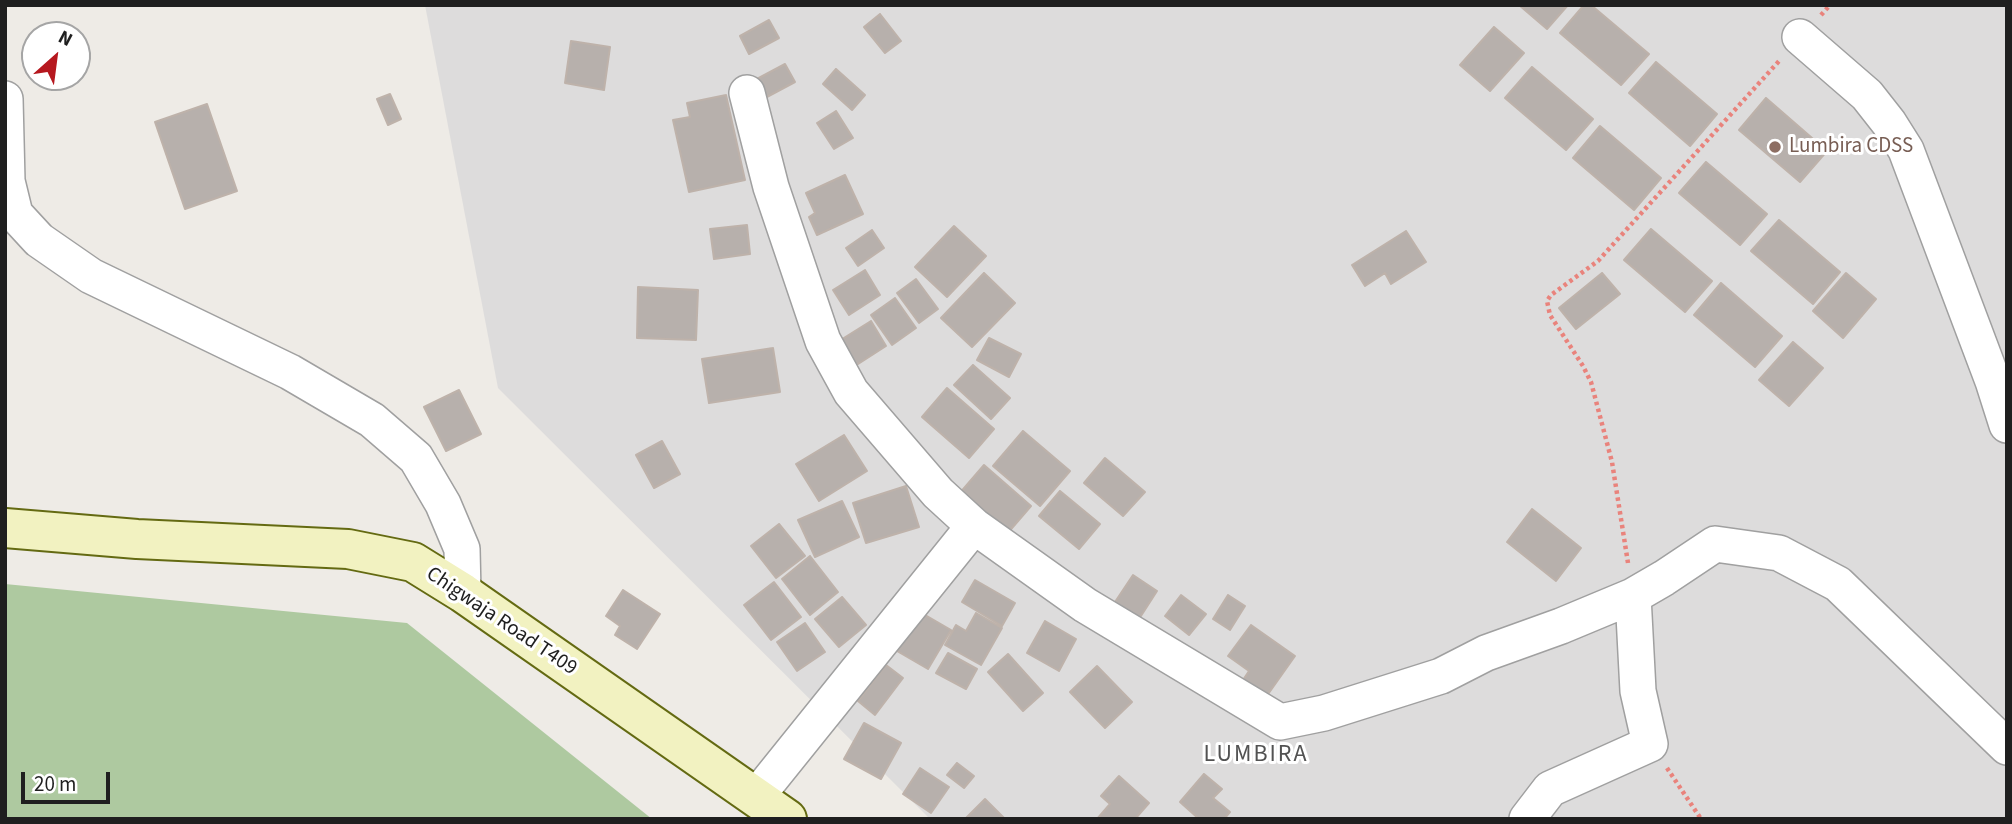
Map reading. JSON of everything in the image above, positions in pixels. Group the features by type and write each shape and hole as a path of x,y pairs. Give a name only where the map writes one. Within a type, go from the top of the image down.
{"street":[{"path":"1800,37 1867,95 1906,150 2007,425"},
{"path":"747,93 771,187 823,341 850,392 938,493 974,526 1085,605 1280,722 1324,713 1441,676 1486,653 1633,596 1715,544 1779,553 1838,584 2007,747"},
{"path":"5,99 6,181 15,214 39,240 91,276 290,372 372,420 416,458 443,504 462,550 463,593"},
{"path":"756,797 974,526"},
{"name":"Chigwaja Road T409","path":"5,528 137,539 348,549 413,562 463,593 787,819"},
{"path":"1527,819 1550,789 1650,744 1638,691 1633,596"}],"path":[{"path":"1633,596 1618,492 1591,382 1550,314 1548,301 1556,291 1598,261 1800,37"},
{"path":"1650,744 1701,819"}],"shaded area":[{"path":"425,5 2007,5 2007,819 930,819 498,388"}],"green space":[{"path":"5,584 407,623 652,819 5,819"}],"building":[{"path":"1519,5 1568,5 1547,29"},
{"path":"1584,5 1591,5 1649,54 1621,85 1560,33"},
{"path":"880,14 901,41 885,53 864,27"},
{"path":"769,20 779,38 749,54 740,36"},
{"path":"1494,27 1524,53 1490,91 1460,65"},
{"path":"571,41 610,47 604,90 565,83"},
{"path":"1656,62 1717,114 1690,146 1629,93"},
{"path":"785,64 795,82 765,98 755,80"},
{"path":"1532,67 1593,119 1566,150 1505,98"},
{"path":"836,69 865,95 852,110 823,84"},
{"path":"390,94 401,119 388,125 377,99"},
{"path":"726,95 745,180 689,192 673,120 690,117 687,103"},
{"path":"1766,98 1827,151 1800,182 1739,130"},
{"path":"207,104 237,191 185,209 155,122"},
{"path":"836,111 853,138 834,149 817,123"},
{"path":"1600,126 1661,178 1634,210 1573,158"},
{"path":"1706,162 1767,214 1740,245 1679,193"},
{"path":"845,175 863,214 817,235 809,217 815,213 806,193"},
{"path":"1779,220 1840,272 1813,304 1751,251"},
{"path":"747,225 750,254 714,259 710,229"},
{"path":"954,226 986,256 947,297 915,267"},
{"path":"1651,229 1712,281 1685,312 1624,260"},
{"path":"872,230 884,248 858,266 846,248"},
{"path":"1406,231 1426,262 1391,284 1385,273 1365,286 1352,265"},
{"path":"865,270 880,295 849,315 833,290"},
{"path":"984,273 1015,303 972,347 941,318"},
{"path":"1602,273 1620,294 1576,329 1559,308"},
{"path":"1846,273 1876,299 1843,338 1813,311"},
{"path":"916,279 938,309 919,323 897,293"},
{"path":"1721,283 1782,336 1755,367 1694,315"},
{"path":"638,287 698,290 696,340 637,338"},
{"path":"895,298 916,328 892,345 871,315"},
{"path":"871,321 886,346 855,366 839,341"},
{"path":"989,338 1021,354 1009,377 977,360"},
{"path":"1793,342 1823,368 1789,406 1759,380"},
{"path":"773,348 780,392 709,403 702,359"},
{"path":"973,365 1010,398 991,419 954,385"},
{"path":"947,388 994,429 969,458 922,417"},
{"path":"459,390 481,434 446,451 424,407"},
{"path":"1023,431 1070,471 1040,506 993,466"},
{"path":"844,435 867,471 819,501 796,464"},
{"path":"662,441 680,474 654,488 636,455"},
{"path":"1105,458 1145,492 1123,516 1084,483"},
{"path":"984,465 1031,506 1006,535 959,494"},
{"path":"906,486 919,527 866,543 853,503"},
{"path":"1060,491 1100,524 1079,549 1039,516"},
{"path":"842,501 859,537 815,557 798,520"},
{"path":"1532,509 1581,548 1556,581 1507,542"},
{"path":"779,524 805,556 776,578 751,546"},
{"path":"810,556 838,592 810,615 782,579"},
{"path":"1133,575 1157,591 1139,619 1115,602"},
{"path":"975,580 1015,603 1002,626 962,602"},
{"path":"774,582 801,617 771,640 744,605"},
{"path":"623,590 660,614 637,649 615,635 620,626 606,616"},
{"path":"1181,595 1206,614 1189,635 1165,616"},
{"path":"1228,595 1245,606 1230,630 1213,619"},
{"path":"842,597 866,625 839,647 815,619"},
{"path":"920,612 951,630 928,669 897,651"},
{"path":"976,613 1002,628 981,665 945,645 956,625 966,631"},
{"path":"1045,621 1076,639 1059,671 1027,653"},
{"path":"805,623 825,652 797,671 777,642"},
{"path":"1251,625 1295,656 1266,697 1243,680 1249,671 1228,656"},
{"path":"948,653 977,669 966,689 936,673"},
{"path":"1008,654 1043,693 1023,711 988,672"},
{"path":"886,665 903,678 875,715 858,701"},
{"path":"1097,666 1132,702 1105,728 1070,692"},
{"path":"864,723 901,743 881,779 844,759"},
{"path":"957,763 974,776 964,788 947,775"},
{"path":"920,768 949,787 931,813 903,794"},
{"path":"1204,774 1222,789 1213,798 1230,812 1224,819 1199,819 1180,802"},
{"path":"1119,776 1149,803 1135,819 1097,819 1110,804 1101,796"},
{"path":"985,799 1005,819 965,819"}],"place":[{"name":"Lumbira CDSS","path":"1775,147"}],"district":[{"name":"LUMBIRA","path":"1256,756"}]}
